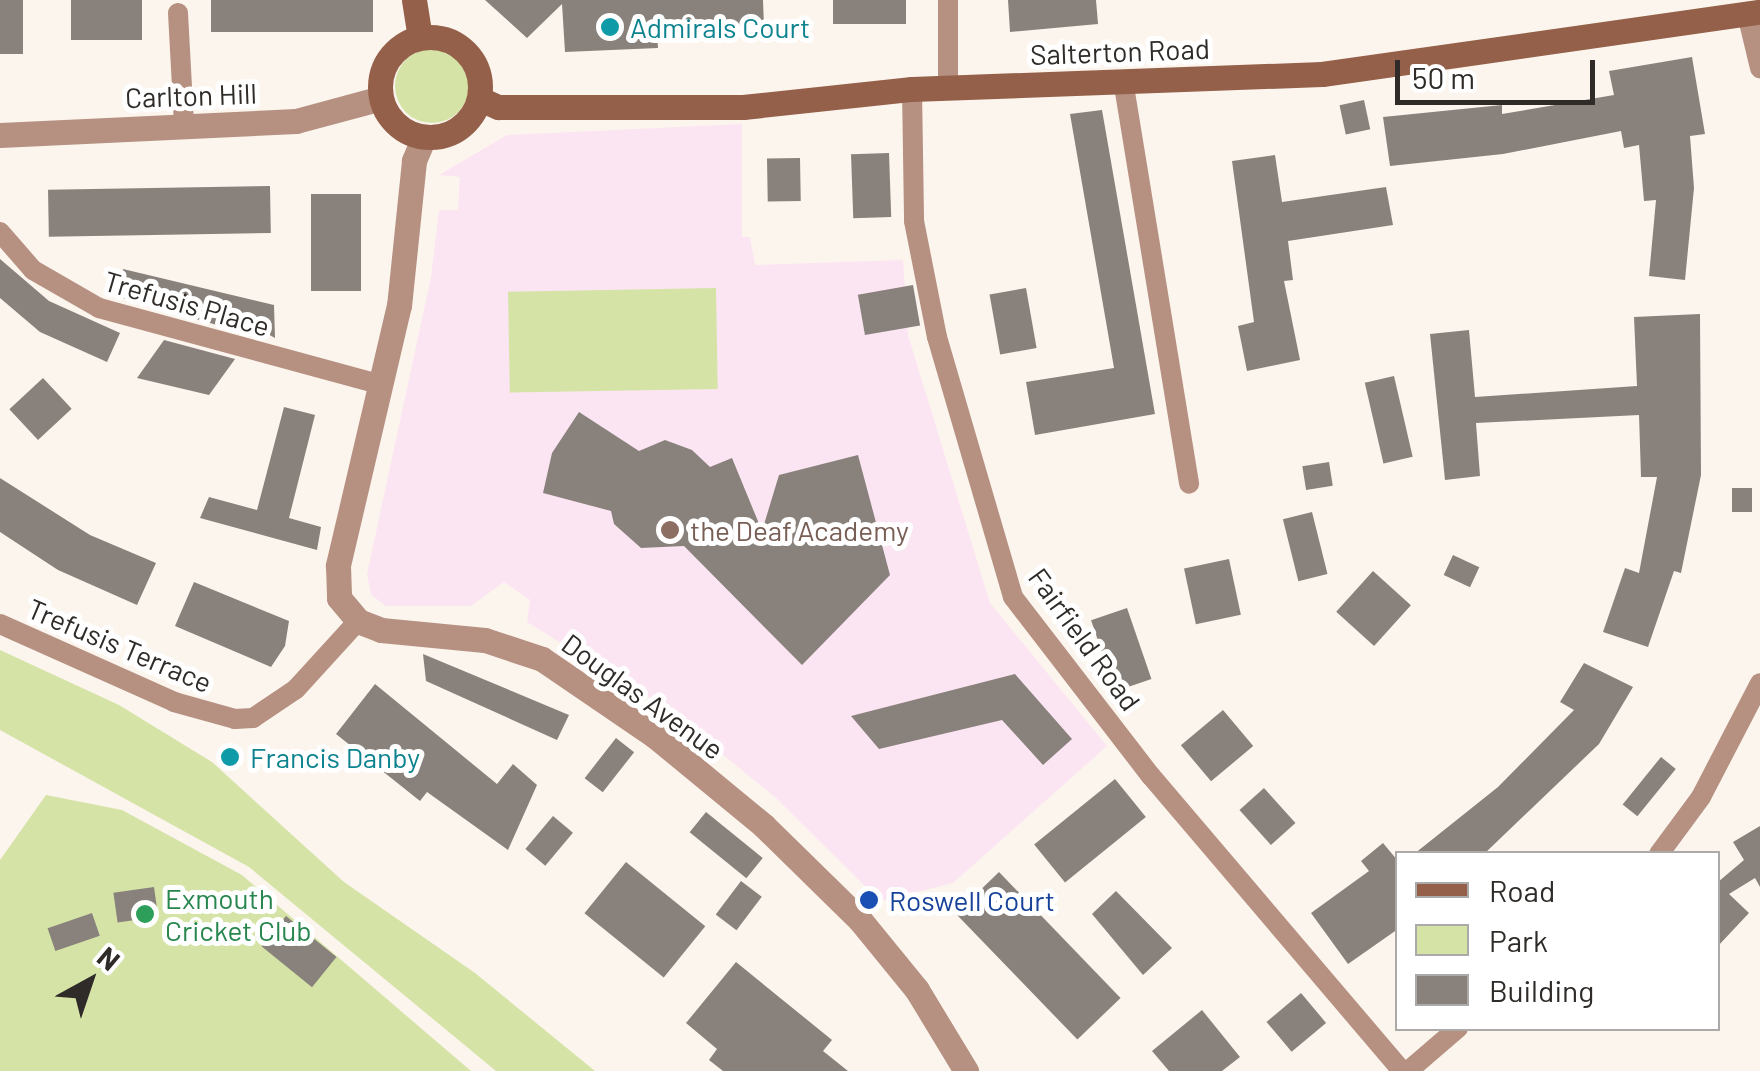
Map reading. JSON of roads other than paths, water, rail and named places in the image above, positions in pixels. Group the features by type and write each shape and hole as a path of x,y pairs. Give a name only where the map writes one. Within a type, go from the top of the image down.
{"main road":[{"path":"414,0 420,37"},
{"name":"Salterton Road","path":"480,98 498,107 743,108 912,88 1322,74 1754,13"},
{"path":"420,37 440,37 473,59 480,98 468,120 448,134 424,137 404,131 381,98 387,59 420,37"}],"street":[{"path":"948,0 948,88"},
{"path":"178,13 184,124"},
{"path":"1754,13 1760,68"},
{"path":"1123,80 1189,484"},
{"name":"Fairfield Road","path":"912,88 914,221 937,338 1013,597 1151,776 1405,1071"},
{"name":"Carlton Hill","path":"0,135 296,121 381,98"},
{"path":"358,621 339,598 338,566 399,306 414,161 424,137"},
{"name":"Trefusis Place","path":"0,232 33,270 100,308 382,385"},
{"name":"Trefusis Terrace","path":"0,624 174,702 235,719 253,718 286,697 358,621"},
{"name":"Douglas Avenue","path":"358,621 420,636 485,640 530,654 655,736 764,826 860,920 917,990 966,1071"},
{"path":"1661,851 1702,797 1760,683"},
{"path":"1405,1071 1454,1031"}],"place":[{"name":"Admirals Court","path":"610,27"},
{"name":"the Deaf Academy","path":"670,530"},
{"name":"Francis Danby","path":"230,757"},
{"name":"Roswell Court","path":"869,900"},
{"name":"Exmouth Cricket Club","path":"145,914"}]}
